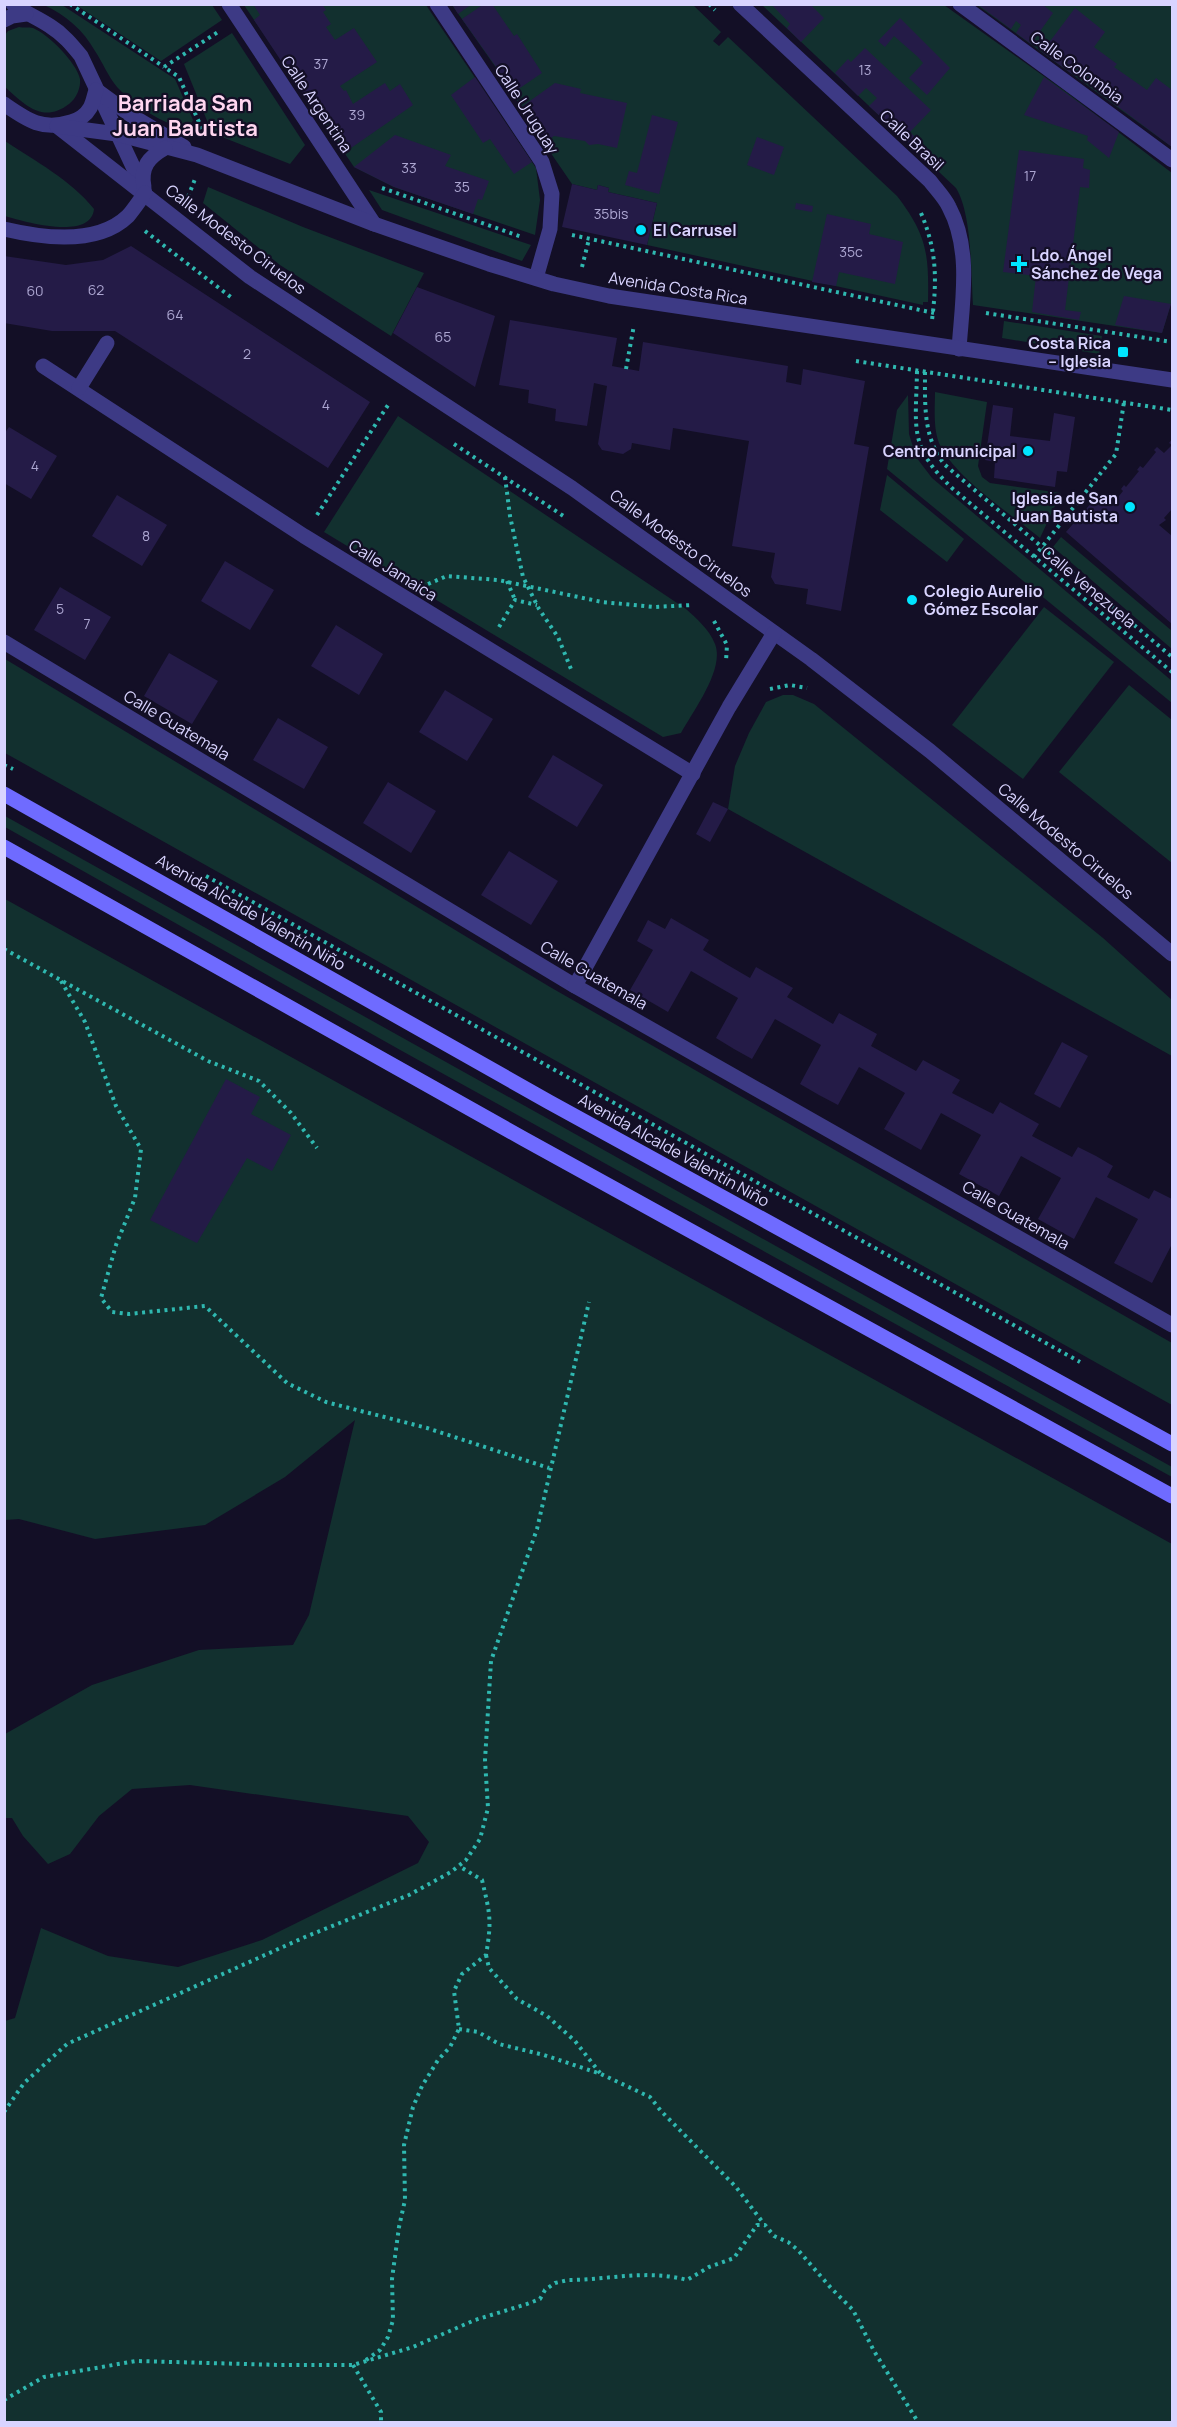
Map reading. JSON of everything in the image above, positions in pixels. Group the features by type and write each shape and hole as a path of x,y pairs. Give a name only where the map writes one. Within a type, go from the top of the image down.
{"street":[{"path":"12,4 26,14"},
{"name":"Calle Argentina","path":"229,4 374,224"},
{"name":"Calle Uruguay","path":"437,4 542,162 552,194 550,230 536,278"},
{"name":"Calle Brasil","path":"740,4 930,181 949,207 962,250 964,266 959,349"},
{"name":"Calle Colombia","path":"960,4 1173,160"},
{"path":"4,20 26,14"},
{"name":"Calle Modesto Ciruelos","path":"26,14 49,25 68,40 81,56 145,193"},
{"path":"4,104 42,125 57,126 78,120 90,109 96,90"},
{"name":"Avenida Costa Rica","path":"96,90 132,116 197,155"},
{"name":"Calle Modesto Ciruelos","path":"57,126 250,277 572,488 774,633 930,751 1173,954"},
{"name":"Avenida Costa Rica","path":"57,126 117,134 197,155 374,224 536,278 609,296 1173,380"},
{"path":"4,229 64,237 87,235 108,229 127,216 145,193 142,179 144,166 151,156 165,148"},
{"path":"79,388 107,343"},
{"name":"Calle Jamaica","path":"43,366 304,536 693,774"},
{"path":"575,986 729,707 774,633"},
{"name":"Calle Guatemala","path":"4,642 575,986 1173,1325"},
{"name":"Avenida Alcalde Valentín Niño","path":"4,794 549,1102 1173,1444"},
{"path":"4,847 524,1138 1173,1496"}],"path":[{"path":"70,4 164,67"},
{"path":"709,4 718,13"},
{"path":"187,199 194,180 203,174"},
{"path":"916,206 922,214 933,247 937,285 925,372 928,433 936,453 956,474 1173,657"},
{"path":"550,230 933,313 961,314 1173,342"},
{"path":"227,294 236,300"},
{"path":"623,322 645,326"},
{"path":"626,369 634,324"},
{"path":"850,360 1173,410"},
{"name":"Calle Venezuela","path":"917,371 917,427 921,450 926,459 953,489 1173,672"},
{"path":"381,395 400,408"},
{"path":"304,536 390,402"},
{"path":"1034,557 1116,454 1124,402"},
{"path":"447,439 573,522"},
{"path":"505,477 510,516 523,577 537,605 558,637 571,669 570,700"},
{"path":"399,595 447,576 507,581 602,602 655,607 695,604 688,599"},
{"path":"507,581 515,600"},
{"path":"515,600 537,605"},
{"path":"487,648 515,600"},
{"path":"713,619 727,645 726,671"},
{"path":"764,695 771,689 790,685 809,688 815,692"},
{"path":"4,765 15,770"},
{"path":"199,873 1083,1364"},
{"path":"4,950 208,1061 259,1081 291,1113 317,1148"},
{"path":"61,981 85,1022 116,1106 141,1149 135,1198 116,1245 101,1298 112,1312 129,1314 205,1306 287,1383 326,1402 427,1428 549,1468"},
{"path":"4,2112 24,2083 67,2044 305,1937 409,1895 466,1860 480,1839 488,1808 485,1760 491,1661 537,1529 549,1468 589,1302"},
{"path":"459,1866 482,1880 490,1909 491,1926 486,1955 489,1968 517,1999 554,2022 575,2041 601,2074"},
{"path":"352,2365 370,2358 380,2350 393,2320 392,2279 405,2200 404,2145 412,2107 422,2086 438,2060 450,2047 459,2029 454,1991 462,1974 486,1955"},
{"path":"459,2029 478,2032 499,2044 544,2055 601,2074 650,2097 736,2187 774,2236 789,2242 798,2250 831,2289 853,2310 874,2351 918,2422"},
{"path":"4,2400 44,2377 136,2361 352,2365 413,2348 475,2320 540,2299 545,2290 561,2282 652,2275 687,2280 710,2267 734,2258 757,2225 765,2225"},
{"path":"352,2365 371,2391 381,2412 381,2422"}],"green space":[{"path":"44,5 62,5 175,79 193,120 188,131 150,113 124,95 79,30 60,13"},
{"path":"76,5 212,5 222,20 161,61"},
{"path":"244,5 426,5 536,168 540,200 535,235 394,187 354,167"},
{"path":"452,5 693,5 721,32 713,41 719,46 728,37 897,196 915,222 924,246 928,271 928,302 923,302 923,305 647,245 657,203 608,192 609,188 598,185 597,190 572,184 520,108 513,92"},
{"path":"762,5 944,5 1066,92 1172,173 1172,300 1162,333 973,305 968,228 956,188"},
{"path":"977,5 1172,5 1172,147"},
{"path":"19,27 33,28 46,36 68,57 78,72 80,82 78,93 72,102 60,110 43,112 35,110 5,87 5,35 8,31"},
{"path":"232,33 305,145 290,164 212,133 184,64"},
{"path":"5,141 75,189 94,209 90,219 70,227 56,227 5,216"},
{"path":"208,187 303,227 424,273 391,336 280,265 203,203"},
{"path":"369,190 531,245 522,261 382,210"},
{"path":"1004,321 1102,336 1099,354 1002,338"},
{"path":"935,392 987,402 978,466 982,477 990,483 1061,493 1040,538 999,507 946,456 936,431"},
{"path":"908,395 909,434 916,457 932,478 1172,681 1172,703 887,469 897,410"},
{"path":"398,416 686,609 702,625 715,644 716,665 706,690 681,733 663,737 324,532"},
{"path":"887,475 964,539 947,562 880,510"},
{"path":"1061,537 1172,631 1172,649 1053,547"},
{"path":"1044,607 1114,662 1023,779 952,725"},
{"path":"5,659 550,987 1172,1343 1172,1405 5,753"},
{"path":"1129,685 1172,720 1172,863 1059,772"},
{"path":"783,695 793,695 814,704 1103,938 1172,1000 1172,1056 728,809 735,766 749,733 766,702"},
{"path":"5,816 1172,1467 1172,1477 402,1051 5,827"},
{"path":"5,899 1172,1544 1172,2422 5,2422 5,2021 15,2018 41,1928 108,1956 178,1967 262,1940 418,1863 429,1842 408,1816 190,1785 132,1789 99,1816 70,1854 48,1864 23,1836 12,1818 5,1818 5,1734 92,1685 199,1650 293,1645 309,1615 355,1420 285,1477 205,1525 95,1539 19,1519 5,1520"}],"building":[{"path":"253,4 322,4 326,10 323,12 331,24 326,27 335,40 354,28 377,62 340,86 344,91 346,90 353,104 385,83 390,91 400,84 413,105 351,148 322,107 315,112 254,20 260,15"},
{"path":"452,4 472,4 458,14"},
{"path":"484,4 492,4 514,36 517,34 542,73 514,92 462,19"},
{"path":"771,4 810,4 824,18 801,42 787,28 790,24"},
{"path":"977,4 1042,4 1053,13 1031,44 1016,33 1021,25 1016,21 1011,29"},
{"path":"1075,8 1105,32 1094,47 1117,64 1114,67 1147,90 1156,78 1172,90 1172,147 1097,91 1101,86 1077,68 1072,74 1042,52"},
{"path":"900,18 950,68 927,95 909,78 923,63 918,57 894,36 885,47 878,41"},
{"path":"865,48 931,110 910,132 920,142 915,149 869,106 877,98 866,88 858,96 835,73 848,59 851,62"},
{"path":"475,77 532,162 514,174 490,139 483,143 451,95"},
{"path":"1044,77 1119,132 1109,158 1087,140 1088,136 1024,115"},
{"path":"555,83 581,89 580,93 627,103 617,148 598,144 589,145 585,141 554,136 544,143 520,108"},
{"path":"652,115 678,122 659,194 625,185 629,171 637,173"},
{"path":"395,135 451,155 445,166 489,181 482,200 478,199 473,214 394,187 354,167"},
{"path":"757,137 784,147 774,175 747,165"},
{"path":"1019,150 1084,159 1083,168 1090,170 1089,188 1080,187 1065,310 1081,312 1079,320 1032,312 1036,276 1003,272"},
{"path":"572,184 597,190 598,185 609,188 608,192 657,203 647,245 562,227"},
{"path":"796,203 813,206 812,212 795,209"},
{"path":"827,214 871,224 869,234 903,242 895,284 839,272 836,286 812,282"},
{"path":"131,246 370,402 328,468 115,331 52,331 4,323 4,256 66,265 103,260"},
{"path":"417,287 495,316 475,387 393,333"},
{"path":"1124,296 1171,304 1162,333 1115,325"},
{"path":"510,320 617,338 612,366 639,371 643,342 788,366 786,382 801,385 803,369 865,381 854,444 869,447 841,611 806,604 808,589 775,584 771,577 775,553 732,546 749,441 673,428 670,450 632,443 631,449 623,454 602,450 598,444 607,386 594,383 587,426 555,421 556,409 528,403 529,390 499,385"},
{"name":"Centro municipal","path":"993,405 1013,408 1010,436 1050,441 1054,413 1075,417 1067,472 1057,471 1055,487 994,478 995,462 985,460"},
{"path":"9,427 57,456 31,499 4,483 4,434"},
{"name":"Iglesia de San Juan Bautista","path":"1172,445 1172,509 1164,518 1166,520 1159,525 1172,536 1172,624 1066,532 1099,494 1112,505 1123,491 1121,489 1124,485 1126,487 1139,471 1137,470 1140,466 1143,468 1156,452 1154,450 1157,447 1164,453"},
{"path":"117,495 167,525 142,566 92,536"},
{"path":"225,561 274,590 250,630 201,601"},
{"path":"60,587 111,617 85,660 34,630"},
{"path":"336,625 383,654 359,695 311,666"},
{"path":"169,653 218,681 192,724 144,696"},
{"path":"445,690 493,719 467,761 419,732"},
{"path":"278,718 328,747 304,789 253,760"},
{"path":"553,755 603,785 577,827 528,797"},
{"path":"388,782 436,811 411,853 363,823"},
{"path":"713,802 728,809 710,842 696,834"},
{"path":"509,851 558,881 531,925 481,895"},
{"path":"671,918 709,940 703,950 750,978 756,967 793,988 787,997 833,1024 839,1013 877,1034 871,1046 916,1071 923,1060 960,1080 952,1093 993,1114 1000,1102 1039,1124 1032,1136 1072,1157 1078,1147 1096,1156 1113,1166 1107,1177 1149,1199 1154,1190 1172,1199 1172,1244 1152,1283 1114,1263 1138,1219 1096,1197 1074,1239 1038,1219 1061,1178 1021,1156 999,1196 959,1174 981,1135 941,1113 921,1150 884,1129 905,1093 859,1067 838,1105 819,1095 800,1084 821,1045 775,1019 752,1059 734,1049 716,1038 738,998 691,971 668,1012 630,990 653,950 637,941 648,920 665,929"},
{"path":"1062,1042 1088,1056 1060,1108 1034,1094"},
{"path":"226,1079 260,1097 251,1114 291,1135 272,1171 247,1158 197,1243 150,1220"}],"place":[{"name":"El Carrusel","path":"641,230"},
{"name":"Ldo. Ángel Sánchez de Vega","path":"1019,264"},
{"name":"Costa Rica – Iglesia","path":"1123,352"},
{"name":"Centro municipal","path":"1028,451"},
{"name":"Iglesia de San Juan Bautista","path":"1130,507"},
{"name":"Colegio Aurelio Gómez Escolar","path":"912,600"}],"district":[{"name":"Barriada San Juan Bautista","path":"185,116"}]}
